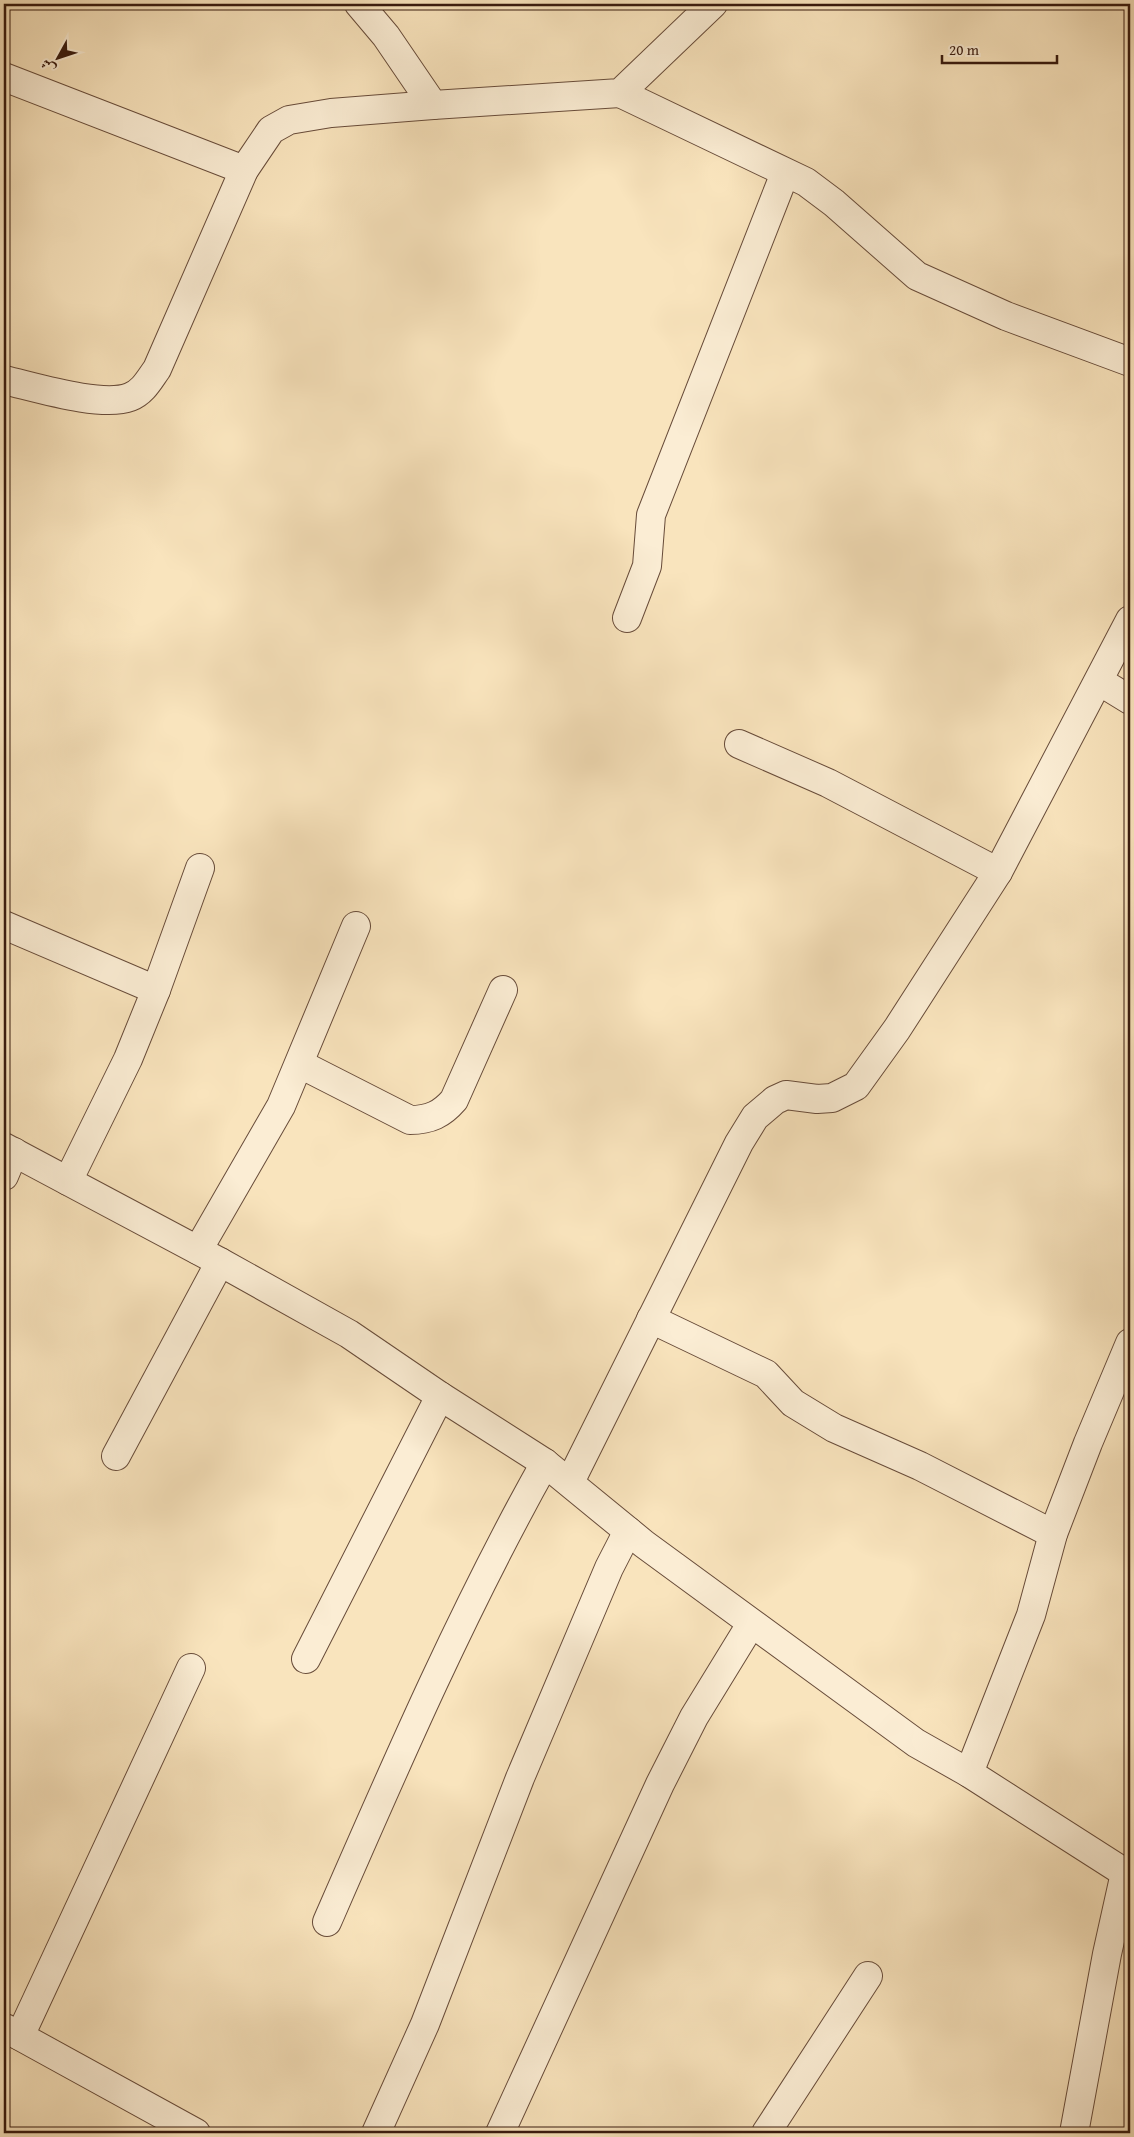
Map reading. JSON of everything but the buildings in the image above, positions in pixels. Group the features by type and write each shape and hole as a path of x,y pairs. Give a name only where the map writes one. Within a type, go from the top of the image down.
{"street":[{"path":"359,4 386,36 433,105"},
{"path":"620,94 712,4"},
{"path":"4,77 244,170"},
{"path":"4,380 82,397 116,401 132,396 145,387 157,370 244,170 271,130 289,120 330,113 620,94 806,182 834,203 917,276 1006,316 1130,362"},
{"path":"627,618 647,566 651,515 709,372 736,294 785,173"},
{"path":"570,1482 739,1143 755,1117 775,1100 786,1095 817,1099 832,1098 856,1086 896,1029 998,872 1130,620"},
{"path":"1099,681 1130,700"},
{"path":"739,744 828,783 998,872"},
{"path":"68,1181 128,1059 156,990 200,868"},
{"path":"4,925 156,990"},
{"path":"116,1456 281,1106 356,926"},
{"path":"300,1064 410,1120 424,1120 444,1112 454,1100 503,990"},
{"path":"7,1158 68,1181 209,1256 349,1334 440,1396 545,1463 628,1531 751,1624 916,1743 969,1773 1128,1875 1107,1954 1074,2133"},
{"path":"651,1319 766,1374 793,1404 828,1424 920,1466 1053,1534"},
{"path":"969,1773 1031,1615 1053,1534 1088,1443 1130,1343"},
{"path":"306,1658 382,1506 440,1396"},
{"path":"328,1922 416,1719 502,1540 545,1463"},
{"path":"376,2133 425,2024 520,1778 609,1568 628,1531"},
{"path":"500,2133 660,1784 694,1717 751,1624"},
{"path":"190,1668 12,2032 196,2133"},
{"path":"766,2133 868,1976"}]}
